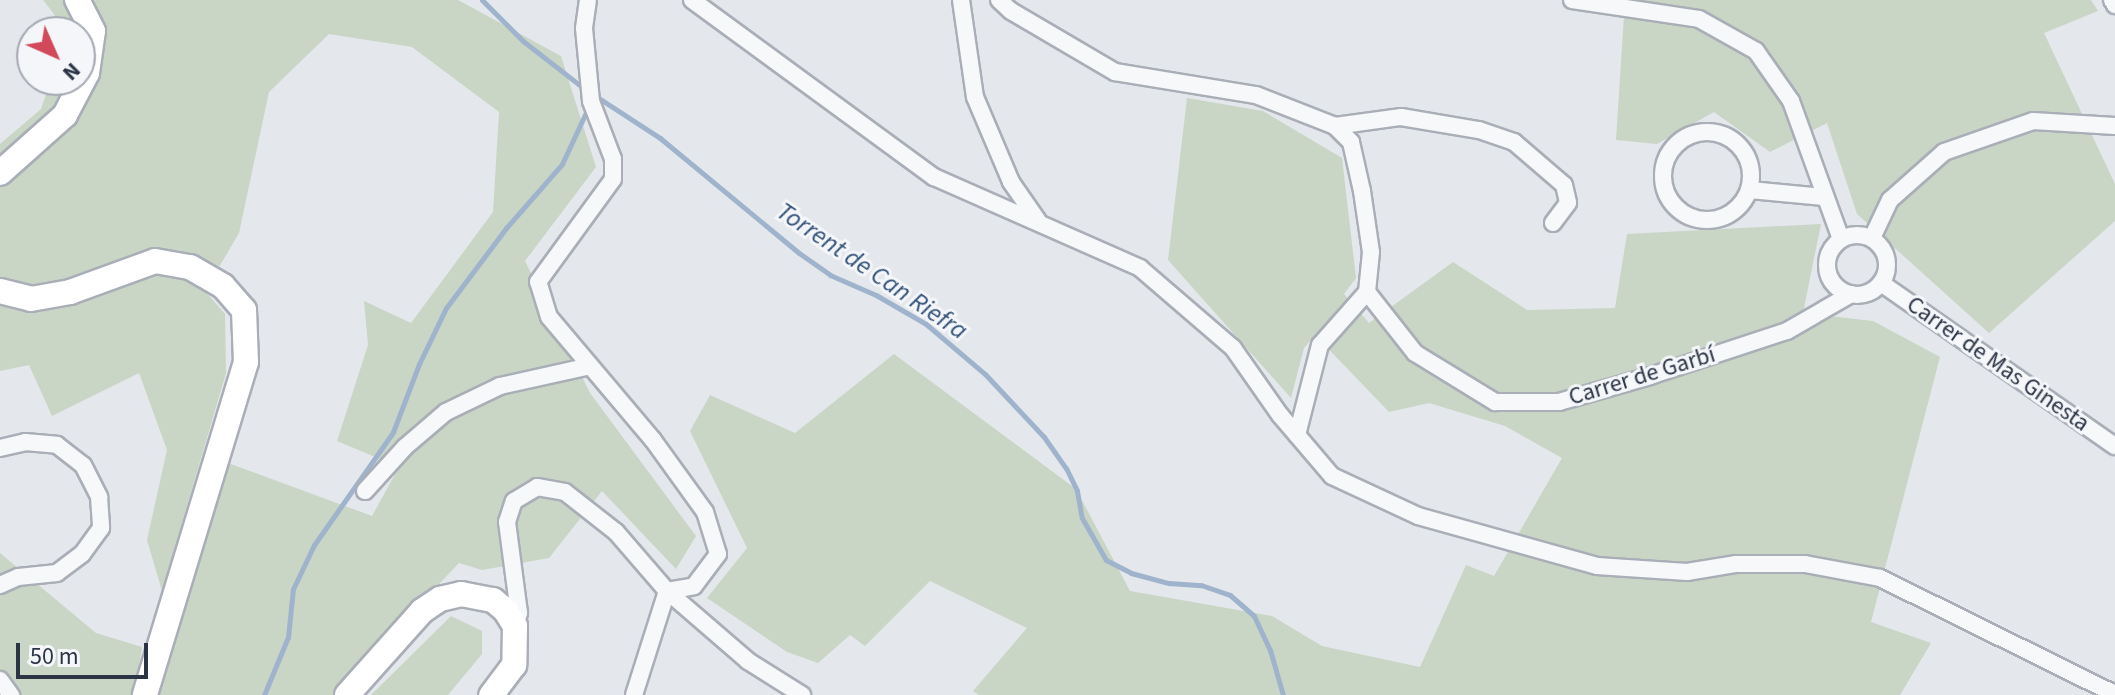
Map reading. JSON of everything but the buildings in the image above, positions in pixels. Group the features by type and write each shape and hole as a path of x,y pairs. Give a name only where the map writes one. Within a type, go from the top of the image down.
{"main road":[{"path":"0,173 65,115 87,73 93,31 77,0"},
{"path":"0,291 31,299 70,292 155,261 190,267 223,286 244,310 246,362 145,695"},
{"path":"347,695 422,611 452,596 482,597 505,610 515,626 514,665 491,695"}],"street":[{"path":"588,0 584,28 591,101 613,159 613,179 538,282 549,317 653,440 705,512 718,554 694,586 667,591"},
{"path":"692,0 934,177 1140,268 1233,348 1297,435 1332,476 1418,516 1597,566 1687,572 1736,564 1805,564 1880,578 2115,694"},
{"path":"961,0 975,97 1011,182 1039,223"},
{"path":"999,0 1011,11 1115,72 1256,95 1335,126 1351,142 1371,252 1367,292 1320,345 1297,435"},
{"path":"1572,0 1699,19 1756,51 1791,101 1841,239"},
{"path":"1335,126 1401,117 1479,130 1514,142 1564,185 1568,203 1553,223"},
{"path":"1872,238 1890,200 1944,152 2033,121 2115,126"},
{"path":"1694,134 1722,134 1736,142 1747,156 1752,170 1750,190 1743,203 1726,217 1695,219 1672,205 1665,191 1663,168 1669,153 1680,141 1694,134"},
{"path":"1750,190 1824,197"},
{"path":"1852,235 1872,238 1880,245 1887,263 1881,283 1870,292 1851,294 1841,290 1828,274 1829,255 1841,239 1852,235"},
{"name":"Carrer de Mas Ginesta","path":"1881,283 2115,446"},
{"name":"Carrer de Garbí","path":"1367,292 1415,353 1495,402 1559,402 1650,376 1787,331 1851,294"},
{"path":"365,491 405,447 446,412 500,386 590,366"},
{"path":"0,448 25,442 57,445 83,465 99,497 101,528 82,554 57,573 18,577 0,585"},
{"path":"515,626 519,613 507,522 514,501 537,487 565,492 606,524 667,591 748,661 802,695"},
{"path":"482,597 503,586 515,569"},
{"path":"634,695 667,591"},
{"path":"0,680 11,695"}],"green space":[{"path":"43,0 458,0 561,56 596,167 525,261 590,393 696,536 676,569 602,491 549,558 482,570 459,563 334,695 156,695 228,463 372,516 399,467 337,441 368,345 364,301 411,323 493,212 499,112 412,47 329,34 269,92 239,233 205,291 225,314 226,373 162,591 147,540 167,450 139,373 52,416 29,365 0,371 0,144 41,109 45,96 96,96 96,16 56,16"},
{"path":"1625,0 2091,0 2098,11 2044,33 2115,184 2115,221 1989,333 1857,214 1827,123 1770,152 1714,112 1657,144 1616,140"},
{"path":"1187,98 1263,111 1342,158 1356,278 1344,294 1369,323 1453,262 1527,310 1615,308 1627,234 1821,224 1803,313 1873,321 1940,357 1871,622 1931,643 1900,695 979,695 973,691 1027,628 930,581 865,646 850,635 818,663 787,652 707,598 747,548 690,431 710,395 795,433 894,354 1076,489 1130,591 1272,616 1322,646 1420,667 1466,565 1494,576 1562,458 1505,426 1429,403 1389,412 1315,335 1304,348 1291,398 1168,260"},
{"path":"0,553 96,633 142,647 134,695 0,695"},
{"path":"451,616 482,631 482,654 448,695 371,695"}],"waterway":[{"name":"Torrent de Can Riefra","path":"482,0 523,41 586,90"},
{"name":"Torrent de Can Riefra","path":"594,95 660,138 799,253 830,275 876,295 926,324 985,374 1044,437 1066,468 1077,491 1082,518 1106,560 1131,573 1169,583 1201,585 1230,595 1254,616 1270,650 1283,695"},
{"path":"264,695 288,637 293,589 314,545 393,432 419,364 446,308 506,228 562,164 588,108"}]}
